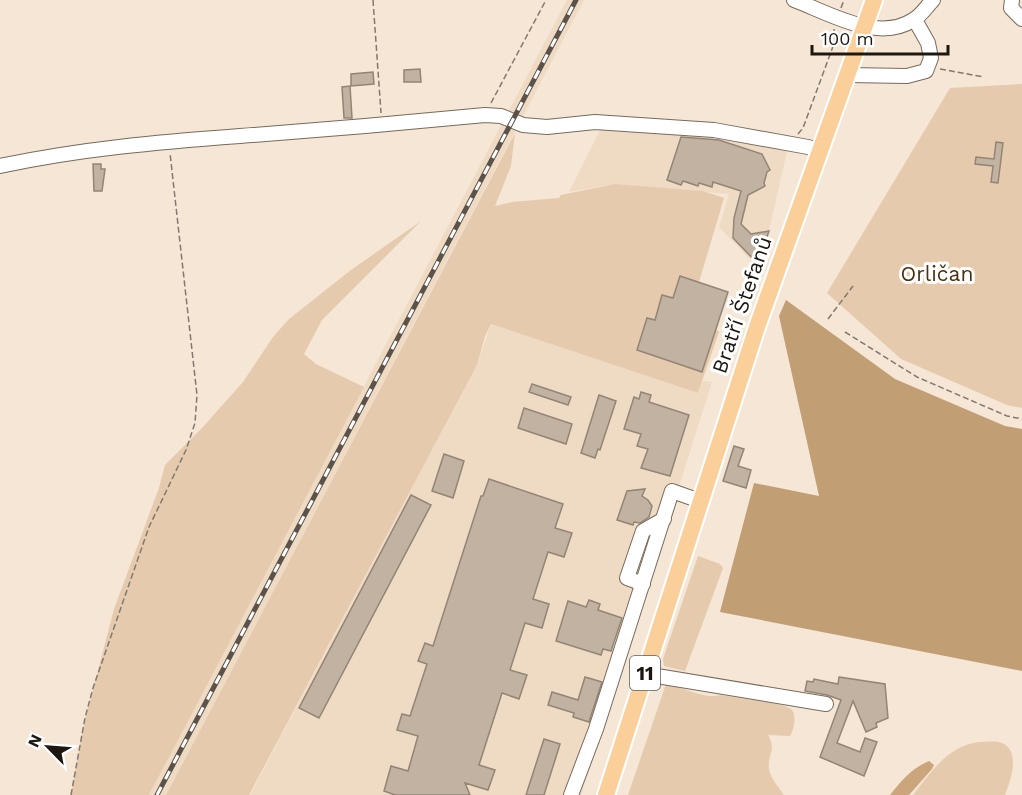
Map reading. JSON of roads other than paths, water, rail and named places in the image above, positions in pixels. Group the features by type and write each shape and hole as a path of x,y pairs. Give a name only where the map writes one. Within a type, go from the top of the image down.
{"main road":[{"name":"11","path":"864,27 874,0"},
{"name":"Bratří Štefanů","path":"606,795 757,327 864,27"}],"street":[{"path":"794,0 864,27 887,29 915,20 933,0"},
{"path":"1012,0 1011,8 1022,19"},
{"path":"848,75 907,76 926,71 931,58 928,43 915,20"},
{"path":"0,166 77,152 169,142 485,115 501,116 523,125 547,127 595,122 714,130 820,151"},
{"path":"571,795 596,729 672,491 700,501"},
{"path":"645,674 826,704"}],"railway":[{"path":"157,795 576,0"}],"park label":[{"name":"Orličan","path":"937,274"}]}
